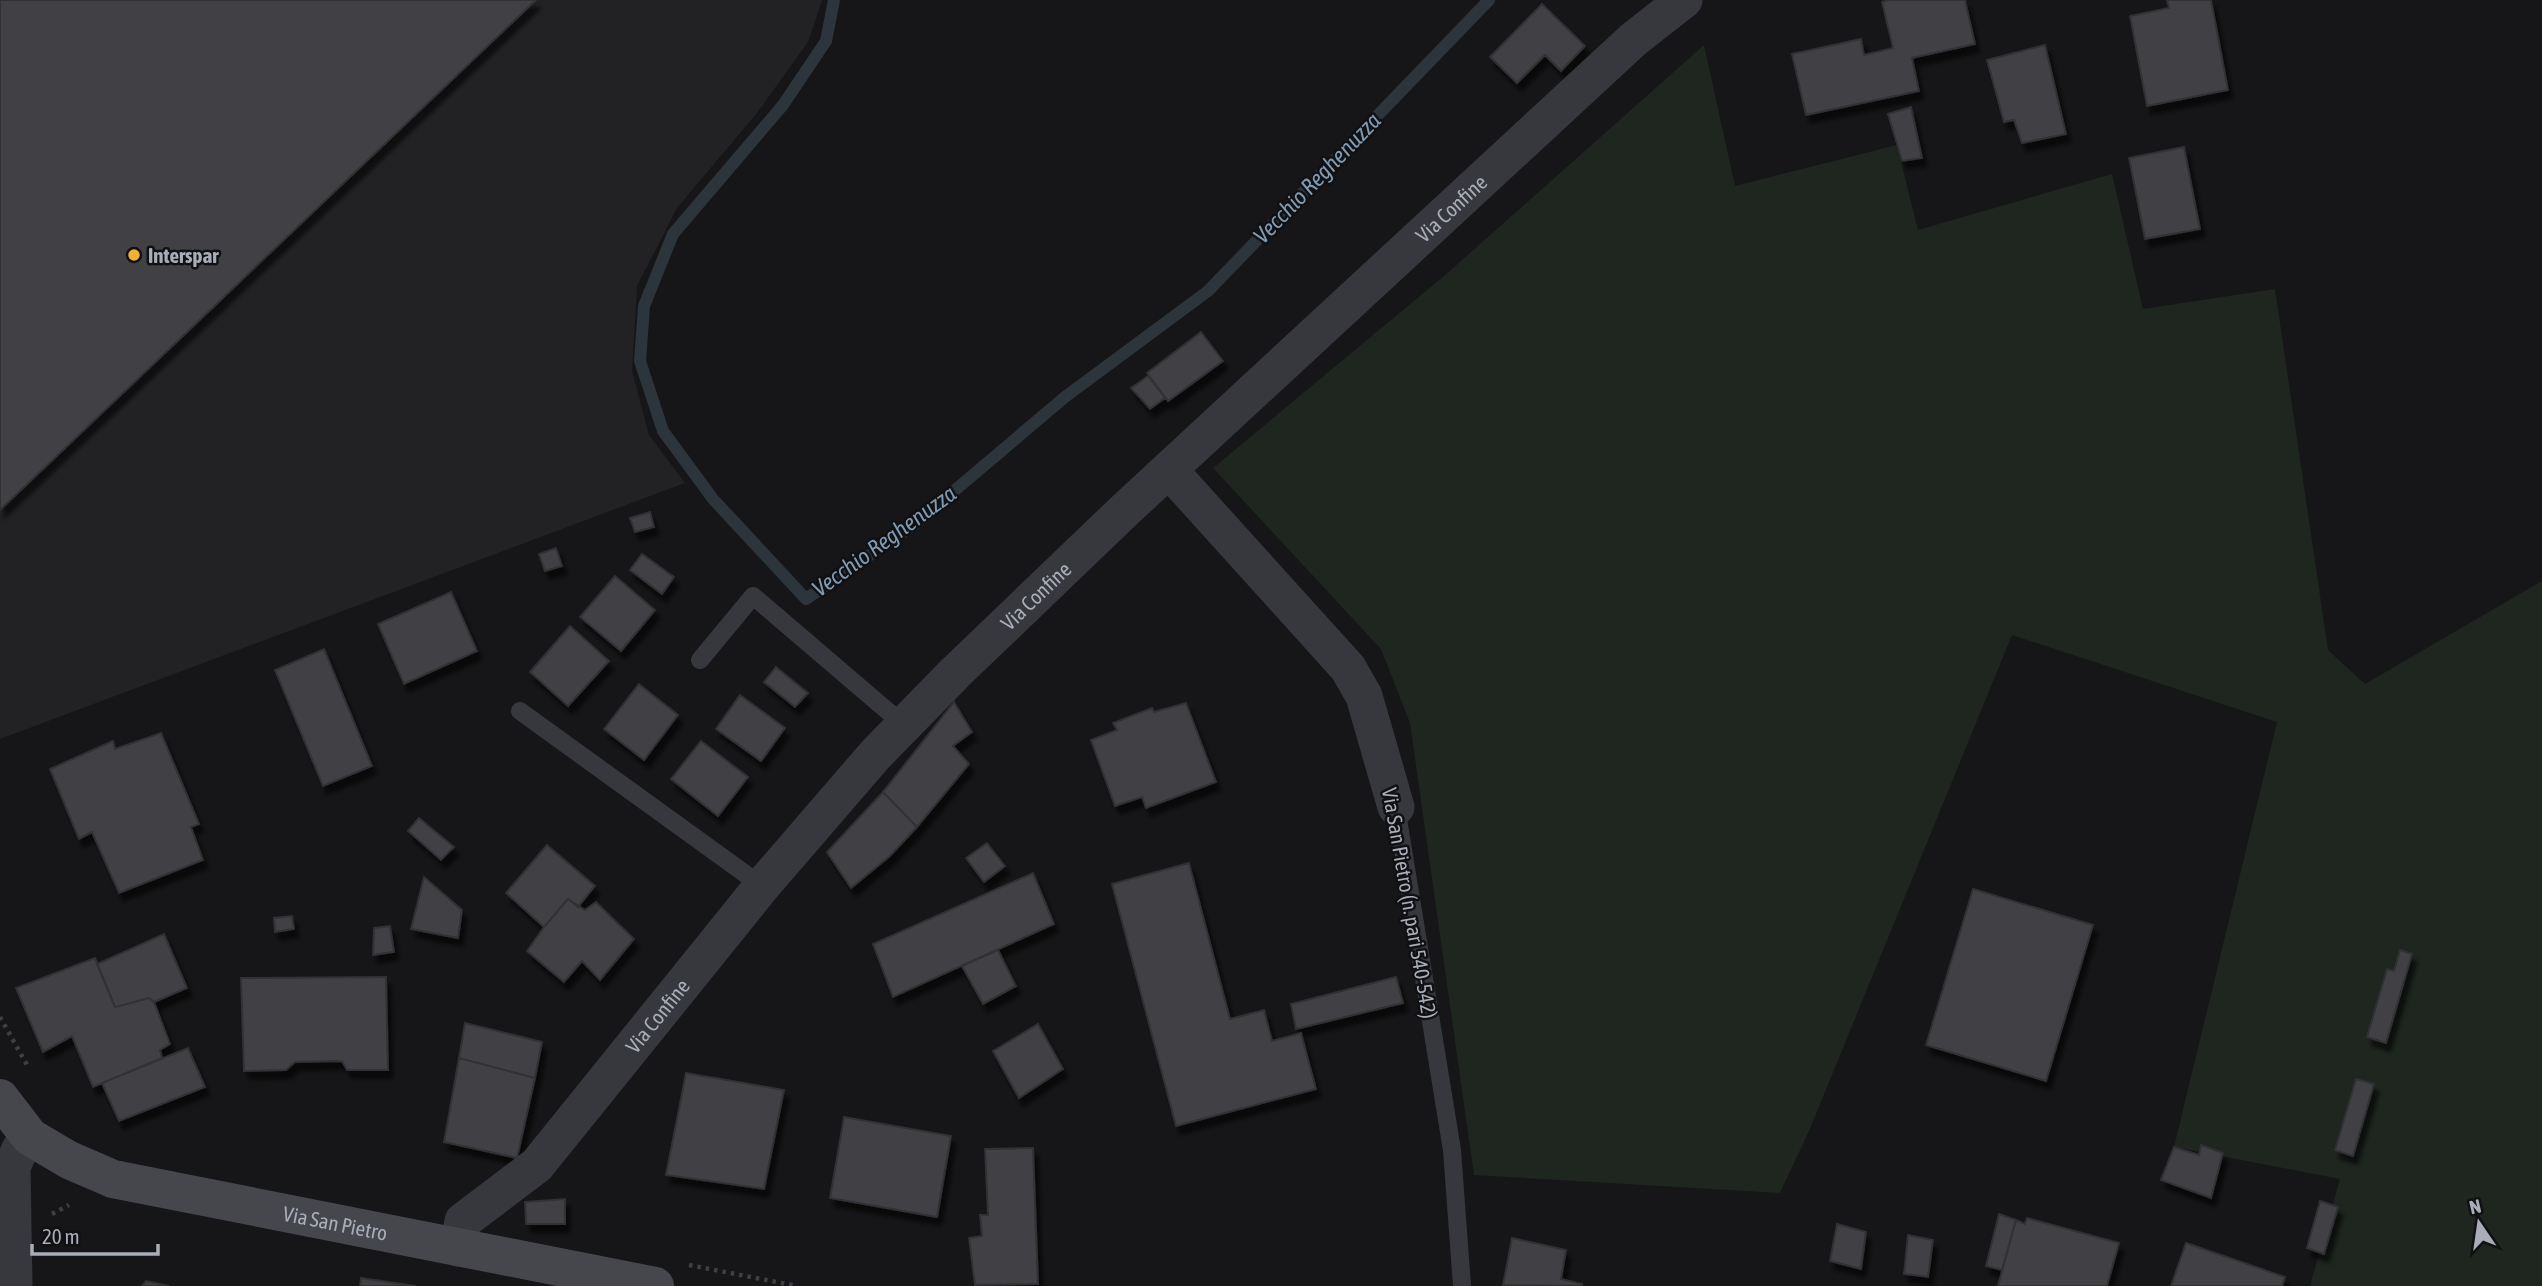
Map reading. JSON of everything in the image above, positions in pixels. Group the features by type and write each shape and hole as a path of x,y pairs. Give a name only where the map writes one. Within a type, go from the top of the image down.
{"street":[{"name":"Via Confine","path":"458,1248 463,1221 537,1165 762,886 875,755 955,673 1169,470 1634,39 1684,0"},
{"name":"Via San Pietro (n. pari 540-542)","path":"1169,470 1348,668 1364,695 1396,807"},
{"name":"Via San Pietro","path":"0,1098 30,1137 69,1160 113,1179 655,1286"},
{"path":"14,1286 12,1167 20,1149 30,1137"}],"lane":[{"path":"700,660 752,596 904,725"},
{"path":"520,711 762,886"},
{"name":"Via San Pietro (n. pari 540-542)","path":"1396,807 1452,1150 1462,1286"}],"shaded area":[{"path":"0,0 822,0 808,42 757,113 677,208 637,286 632,371 649,435 685,483 0,739"},
{"path":"1704,45 1735,186 1897,145 1918,230 2112,174 2143,309 2275,289 2328,650 2365,684 2542,581 2542,1286 2310,1286 2340,1179 2174,1147 2277,722 2012,635 1809,1131 1780,1193 1474,1175 1410,723 1381,649 1213,468 1444,276"}],"building":[{"name":"Interspar","path":"0,0 536,0 0,510"},
{"path":"1965,0 1975,44 1912,58 1919,91 1806,115 1792,54 1861,39 1864,55 1893,48 1882,2"},
{"path":"2167,0 2211,0 2228,90 2147,106 2130,16 2169,8"},
{"path":"1542,4 1585,46 1561,71 1545,55 1517,83 1490,57"},
{"path":"2045,45 2066,134 2022,143 2014,120 2004,122 1987,60"},
{"path":"1911,107 1922,158 1902,161 1888,114"},
{"path":"2184,147 2200,229 2145,239 2129,158"},
{"path":"1201,332 1223,361 1168,401 1147,373"},
{"path":"1148,376 1165,398 1150,409 1131,388"},
{"path":"650,512 654,527 635,532 630,518"},
{"path":"556,548 562,566 545,571 539,554"},
{"path":"642,554 674,577 662,594 630,570"},
{"path":"615,576 655,610 621,651 580,617"},
{"path":"451,592 477,651 404,684 378,624"},
{"path":"570,626 609,661 568,706 530,672"},
{"path":"324,649 372,766 323,786 275,670"},
{"path":"776,667 808,693 795,707 764,682"},
{"path":"639,684 678,715 644,760 604,729"},
{"path":"740,695 785,728 761,761 716,729"},
{"path":"954,702 972,732 953,746 969,764 917,827 883,792"},
{"path":"1186,703 1216,782 1146,808 1142,797 1115,806 1091,740 1117,730 1113,723 1152,708 1154,712"},
{"path":"161,733 199,824 191,827 203,860 119,893 92,832 79,839 50,769 113,741 115,749"},
{"path":"701,741 748,777 718,816 671,779"},
{"path":"883,792 917,827 890,856 851,888 827,852"},
{"path":"419,818 454,847 441,860 408,831"},
{"path":"987,843 1005,866 984,882 966,858"},
{"path":"547,845 595,886 578,907 568,899 544,927 506,893"},
{"path":"1189,863 1230,1019 1264,1010 1272,1041 1301,1033 1316,1089 1176,1126 1112,884"},
{"path":"1033,873 1054,924 893,997 873,944"},
{"path":"424,877 462,910 458,938 411,929"},
{"path":"1973,889 2093,925 2046,1081 1926,1045"},
{"path":"568,899 585,910 596,902 634,939 600,980 582,961 564,982 527,951"},
{"path":"292,916 294,929 275,932 274,918"},
{"path":"390,926 394,952 373,955 374,928"},
{"path":"164,934 187,988 154,1002 149,998 115,1007 97,964"},
{"path":"998,950 1016,986 983,1004 962,966"},
{"path":"2400,950 2412,954 2386,1043 2367,1037 2387,969 2394,971"},
{"path":"95,958 115,1007 149,998 154,1002 170,1044 160,1050 162,1058 93,1087 72,1036 43,1052 16,988"},
{"path":"386,977 388,1070 347,1070 342,1061 295,1062 286,1070 244,1071 241,978"},
{"path":"1396,977 1403,1003 1296,1029 1291,1004"},
{"path":"465,1023 542,1042 535,1078 459,1058"},
{"path":"1038,1024 1063,1069 1019,1098 993,1051"},
{"path":"188,1048 205,1087 119,1121 102,1083"},
{"path":"459,1058 535,1078 517,1158 444,1142"},
{"path":"686,1073 784,1090 764,1189 666,1175"},
{"path":"2356,1079 2374,1084 2353,1156 2335,1150"},
{"path":"844,1117 951,1136 937,1217 830,1198"},
{"path":"2201,1145 2223,1153 2211,1198 2161,1180 2174,1147 2199,1155"},
{"path":"1033,1148 1038,1284 975,1285 969,1238 982,1236 980,1215 988,1215 985,1149"},
{"path":"565,1199 565,1224 526,1224 525,1202"},
{"path":"2320,1201 2338,1207 2324,1254 2307,1248"},
{"path":"1999,1214 2016,1220 2002,1270 1986,1266"},
{"path":"2027,1218 2119,1243 2107,1286 1998,1286 2016,1220 2025,1224"},
{"path":"1837,1224 1866,1232 1861,1269 1830,1261"},
{"path":"1908,1235 1933,1240 1928,1277 1904,1274"},
{"path":"1512,1238 1566,1250 1561,1279 1582,1286 1503,1285"},
{"path":"2186,1243 2285,1277 2282,1286 2171,1286"},
{"path":"361,1278 416,1286 360,1286"},
{"path":"146,1281 169,1286 142,1286"}],"waterway":[{"name":"Vecchio Reghenuzza","path":"834,0 826,41 783,105 673,234 644,306 640,361 663,431 713,499 806,599 915,524 1065,397 1208,291 1489,0"}],"place":[{"name":"Interspar","path":"134,255"}]}
